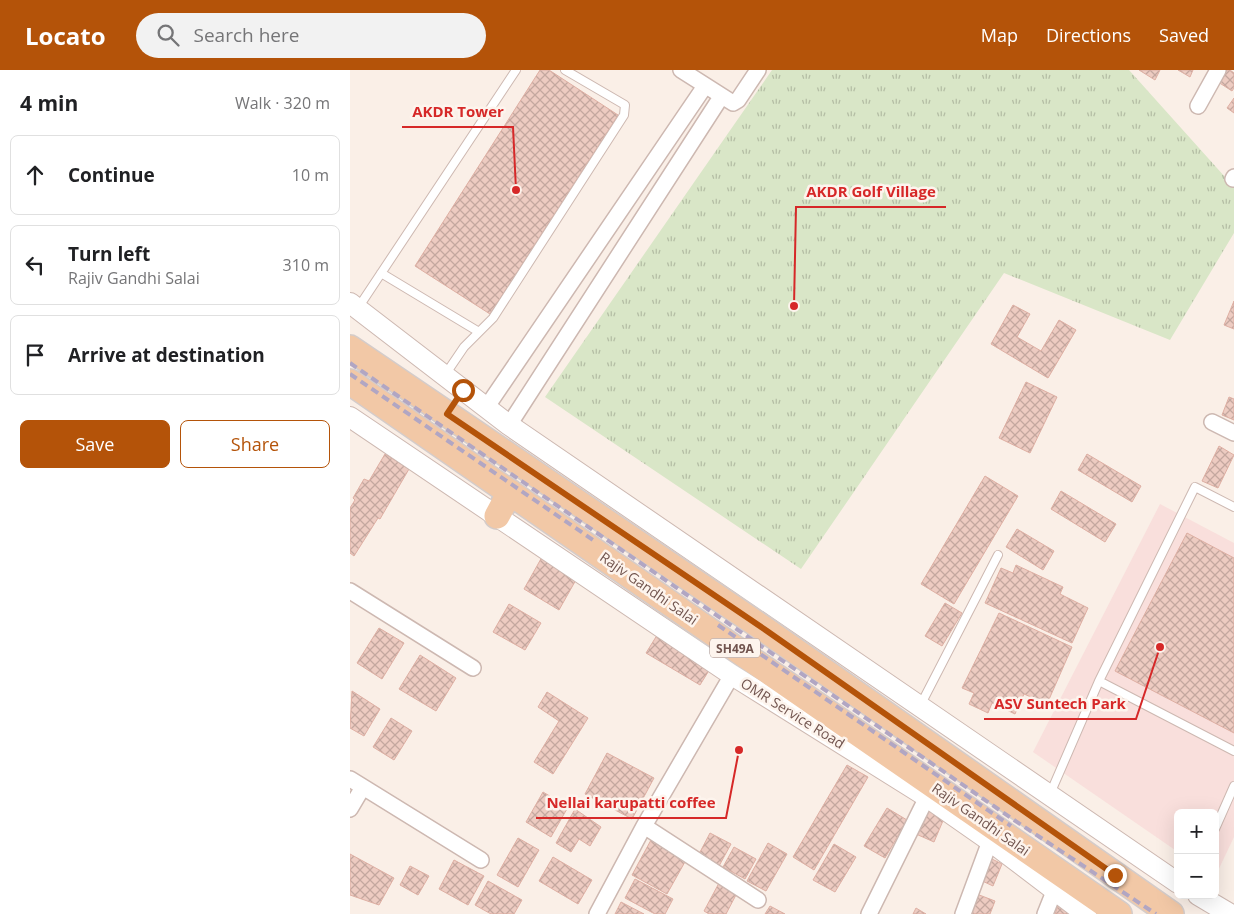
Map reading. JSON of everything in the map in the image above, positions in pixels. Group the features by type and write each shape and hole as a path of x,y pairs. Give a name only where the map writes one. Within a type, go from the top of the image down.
{"main road":[{"name":"SH49A","path":"350,348 767,631 1171,914"},
{"name":"Rajiv Gandhi Salai","path":"350,382 1119,914"},
{"path":"497,516 510,492"}],"street":[{"path":"681,70 733,103 738,100 758,70"},
{"path":"1198,106 1218,70"},
{"path":"486,408 705,86"},
{"path":"509,425 721,97"},
{"path":"354,305 509,425 1174,879"},
{"path":"447,414 463,390"},
{"name":"OMR Service Road","path":"350,418 732,675 927,797 990,841 1086,914"},
{"path":"1212,422 1234,434"},
{"path":"350,591 473,668"},
{"path":"597,914 644,826 732,675"},
{"path":"350,809 356,783 481,860"},
{"path":"869,914 927,797"},
{"path":"644,826 758,900"},
{"path":"963,914 990,841"},
{"path":"1045,914 1055,889"},
{"path":"1205,899 1230,914"}],"lane":[{"path":"354,305 381,273 516,70"},
{"path":"445,375 464,348 493,318 625,111 625,105 565,70"},
{"path":"381,273 479,332"},
{"path":"1050,794 1099,682 1195,487 1234,507"},
{"path":"920,707 998,555"},
{"path":"1099,682 1234,751"},
{"path":"1219,820 1234,786"}],"shaded area":[{"path":"1160,504 1234,543 1234,837 1219,869 1219,809 1174,809 1174,849 1033,752"}],"green space":[{"path":"772,70 1129,70 1234,187 1234,233 1170,340 1004,273 801,569 545,397"}],"building":[{"path":"540,70 549,70 618,115 490,314 415,266"},
{"path":"1139,70 1160,70 1155,80"},
{"path":"1178,70 1193,70 1190,77"},
{"path":"1222,70 1230,70 1234,73 1234,88 1232,91 1215,80"},
{"path":"1234,98 1234,113 1227,108"},
{"path":"1234,301 1234,329 1224,325"},
{"path":"1013,305 1030,314 1017,337 1041,351 1059,320 1076,330 1048,378 991,344"},
{"path":"1026,382 1057,397 1030,453 999,438"},
{"path":"1229,397 1234,399 1234,420 1222,415"},
{"path":"1219,446 1234,455 1218,488 1202,481"},
{"path":"385,454 409,469 380,519 378,518 354,556 350,553 350,508 355,500 353,498 364,479 369,481"},
{"path":"1087,454 1141,486 1132,502 1078,470"},
{"path":"985,476 1018,496 954,604 921,584"},
{"path":"1061,491 1116,524 1105,542 1051,509"},
{"path":"1017,529 1054,551 1043,570 1006,547"},
{"path":"1187,533 1234,558 1234,733 1115,671"},
{"path":"542,557 577,578 559,610 524,589"},
{"path":"1016,565 1063,587 1060,594 1088,608 1072,643 985,603 1001,568 1013,573"},
{"path":"945,603 962,613 942,646 925,636"},
{"path":"509,604 541,623 525,650 493,632"},
{"path":"999,613 1072,647 1047,704 1024,694 1015,714 992,703 988,713 969,704 974,693 962,688"},
{"path":"379,628 404,643 382,679 357,663"},
{"path":"659,632 713,664 700,685 646,653"},
{"path":"420,655 456,678 436,711 399,689"},
{"path":"352,691 380,709 364,736 350,728"},
{"path":"547,692 588,718 553,774 534,762 559,721 538,707"},
{"path":"391,718 412,731 394,760 373,747"},
{"path":"607,753 654,778 632,819 585,794"},
{"path":"847,765 868,777 814,870 793,857"},
{"path":"543,792 568,807 551,837 526,822"},
{"path":"887,808 907,820 885,858 864,846"},
{"path":"927,808 945,816 934,842 916,834"},
{"path":"575,809 601,827 590,846 579,839 571,852 556,843"},
{"path":"710,833 731,844 719,866 699,854"},
{"path":"518,838 539,850 518,887 497,875"},
{"path":"651,840 686,860 667,894 632,875"},
{"path":"768,843 787,854 766,891 747,881"},
{"path":"834,844 856,857 835,892 813,880"},
{"path":"734,847 756,859 745,879 723,867"},
{"path":"350,854 394,878 379,905 350,895"},
{"path":"553,857 592,880 578,904 539,881"},
{"path":"988,857 1002,864 993,886 978,879"},
{"path":"454,860 484,876 468,905 439,889"},
{"path":"410,866 429,876 418,895 400,885"},
{"path":"635,879 673,899 665,914 655,914 625,898"},
{"path":"488,881 522,900 514,914 491,914 475,905"},
{"path":"719,883 737,893 726,914 709,914 704,911"},
{"path":"974,893 995,901 990,914 970,914"},
{"path":"621,902 644,914 615,914"},
{"path":"770,906 785,914 765,914"},
{"path":"1058,906 1071,912 1071,914 1055,914"},
{"path":"916,908 926,914 913,914"}],"railway":[{"path":"350,363 1014,820 1156,914"},
{"path":"350,374 596,542"},
{"path":"718,625 1011,826"}],"place":[{"name":"AKDR Tower","path":"516,190"},
{"name":"AKDR Golf Village","path":"794,306"},
{"name":"ASV Suntech Park","path":"1160,647"},
{"name":"Nellai karupatti coffee","path":"739,750"}],"route":[{"path":"463,390 447,414 767,631 1115,875"}]}
